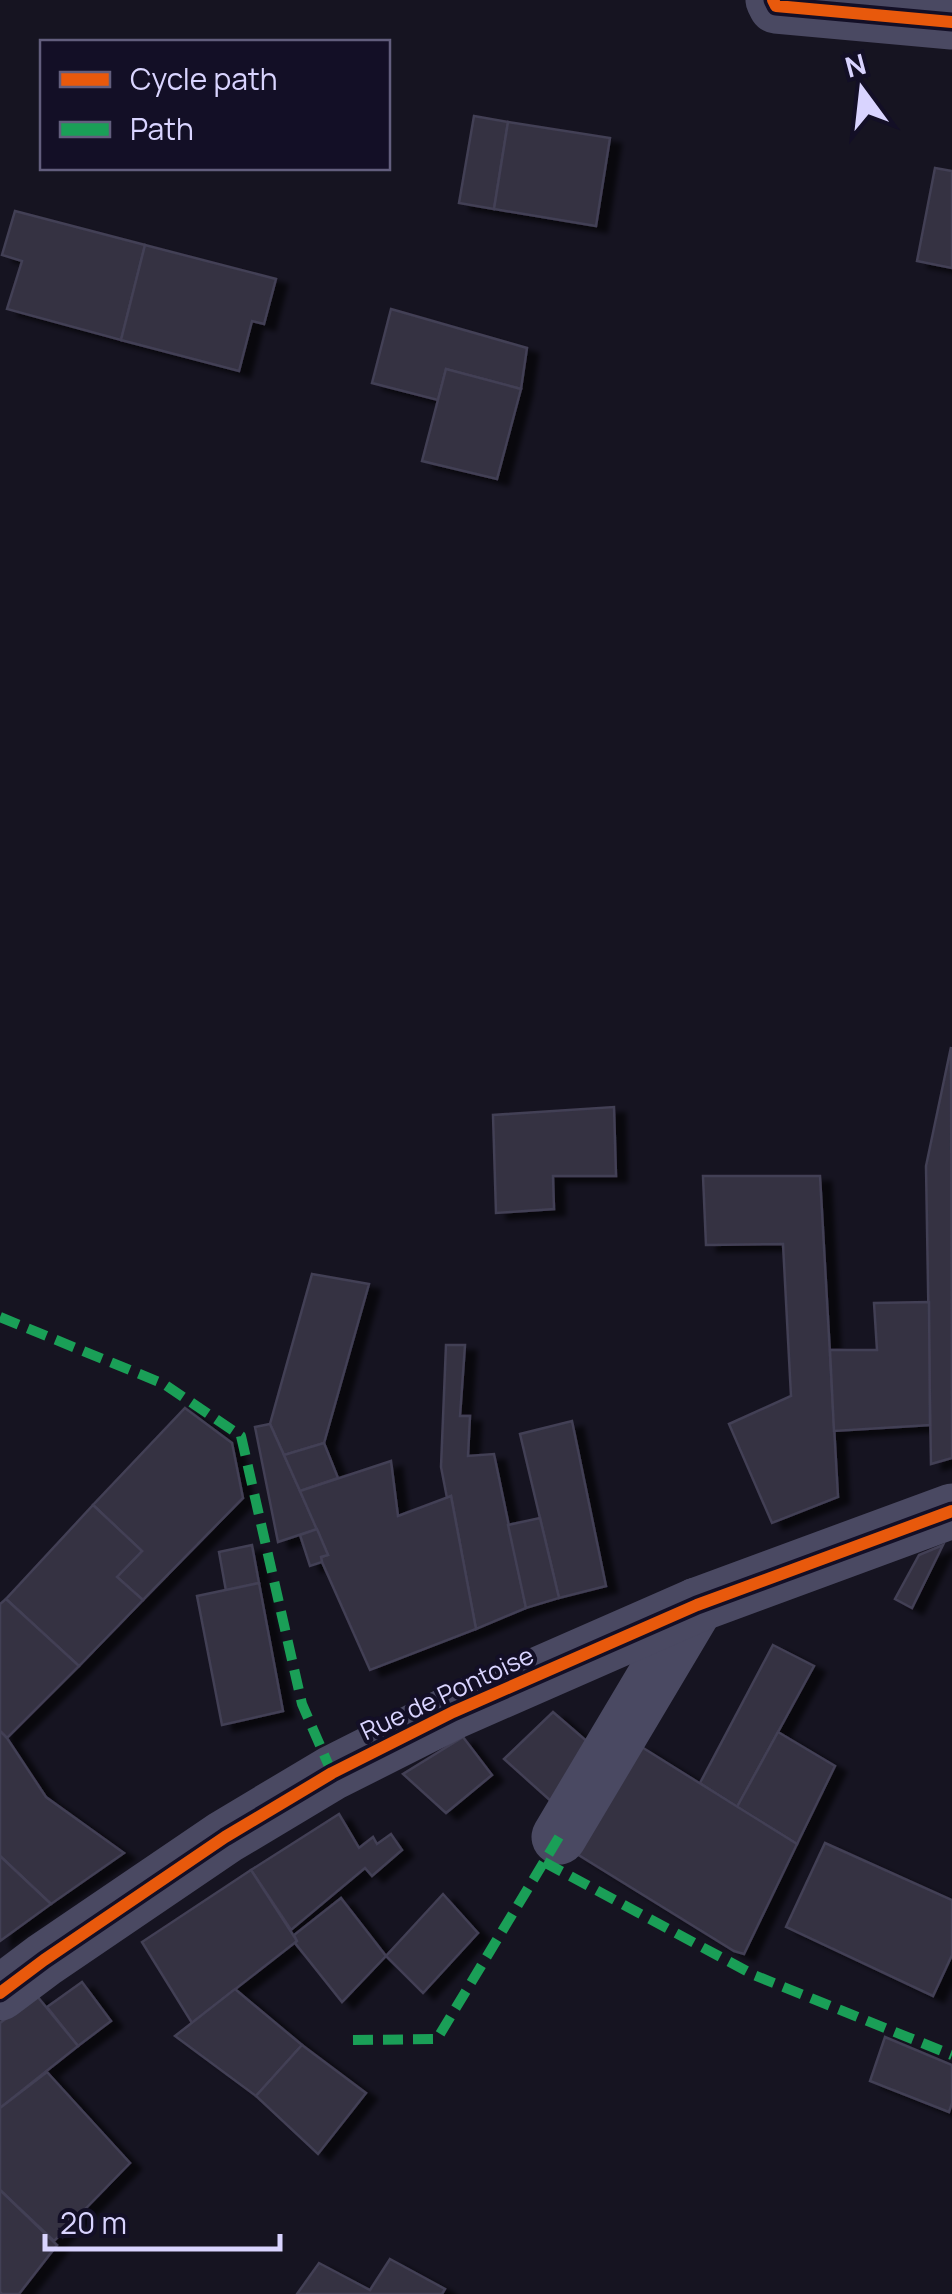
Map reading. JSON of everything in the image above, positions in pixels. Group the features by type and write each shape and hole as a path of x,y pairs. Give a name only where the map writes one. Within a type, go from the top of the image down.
{"street":[{"path":"772,0 776,6 952,22"},
{"name":"Rue de Pontoise","path":"0,1993 226,1837 332,1773 453,1712 696,1605 952,1511"},
{"path":"559,1837 696,1605"}],"building":[{"path":"474,116 508,122 494,209 459,203"},
{"path":"508,122 610,138 596,226 494,209"},
{"path":"935,168 952,171 952,268 917,261"},
{"path":"15,211 145,245 121,340 7,309 22,261 2,255"},
{"path":"145,245 276,279 264,324 252,321 239,371 121,340"},
{"path":"391,309 527,348 521,389 446,369 438,400 372,383"},
{"path":"446,369 521,389 497,479 422,461"},
{"path":"951,1047 952,1458 931,1464 926,1166"},
{"path":"614,1107 616,1176 553,1176 554,1209 496,1213 493,1115"},
{"path":"703,1176 820,1176 838,1497 772,1523 729,1424 791,1396 783,1244 706,1245"},
{"path":"312,1274 369,1284 324,1443 284,1455 270,1424"},
{"path":"929,1302 930,1425 834,1431 830,1350 877,1350 874,1303"},
{"path":"446,1345 465,1345 460,1416 470,1416 468,1456 494,1454 526,1608 476,1629 451,1496 447,1498 441,1467"},
{"path":"185,1408 232,1443 243,1498 143,1600 117,1577 142,1551 93,1505"},
{"path":"572,1421 606,1586 559,1598 520,1434"},
{"path":"270,1424 317,1529 278,1542 255,1427"},
{"path":"324,1443 338,1478 300,1491 284,1455"},
{"path":"391,1461 398,1516 451,1496 476,1629 370,1670 322,1562 321,1557 328,1555 300,1491"},
{"path":"93,1505 142,1551 117,1577 143,1600 79,1666 6,1599"},
{"path":"540,1518 559,1598 526,1608 508,1525"},
{"path":"317,1529 328,1555 310,1566 300,1535"},
{"path":"252,1545 259,1583 226,1591 219,1552"},
{"path":"943,1545 912,1608 895,1599 919,1555"},
{"path":"259,1583 283,1711 222,1725 197,1596"},
{"path":"6,1599 79,1666 7,1738 0,1731 0,1604"},
{"path":"773,1645 814,1666 737,1807 700,1783"},
{"path":"553,1712 590,1744 552,1802 504,1759"},
{"path":"0,1731 46,1797 124,1853 51,1904 0,1856"},
{"path":"778,1732 835,1766 797,1844 737,1807"},
{"path":"463,1737 492,1775 446,1813 403,1774"},
{"path":"640,1746 797,1844 744,1954 577,1854"},
{"path":"339,1814 359,1848 373,1837 377,1844 391,1834 402,1850 372,1876 365,1868 291,1930 251,1870"},
{"path":"825,1843 952,1900 952,1955 933,1996 786,1927"},
{"path":"0,1856 51,1904 0,1941"},
{"path":"251,1870 297,1941 192,2023 142,1942"},
{"path":"443,1894 478,1933 423,1993 386,1956"},
{"path":"341,1898 386,1956 342,2002 295,1943 294,1935"},
{"path":"82,1982 111,2021 78,2046 47,2007"},
{"path":"235,1989 302,2045 256,2096 175,2036"},
{"path":"37,1996 78,2046 0,2108 0,2023"},
{"path":"885,2037 952,2065 949,2112 870,2081"},
{"path":"302,2045 366,2093 318,2154 256,2096"},
{"path":"47,2072 130,2163 54,2241 0,2190 0,2108"},
{"path":"0,2190 57,2245 19,2294 0,2292"},
{"path":"390,2259 445,2289 442,2294 297,2294 319,2263 370,2290"}],"marked path":[{"path":"0,1317 164,1384 241,1436 302,1704 332,1773"},
{"path":"353,2040 437,2039 559,1837"},
{"path":"544,1862 754,1975 952,2055"}],"cycle path":[{"path":"773,0 776,6 952,22"},
{"path":"0,1993 225,1837 332,1773 453,1712 697,1605 952,1511"}]}
